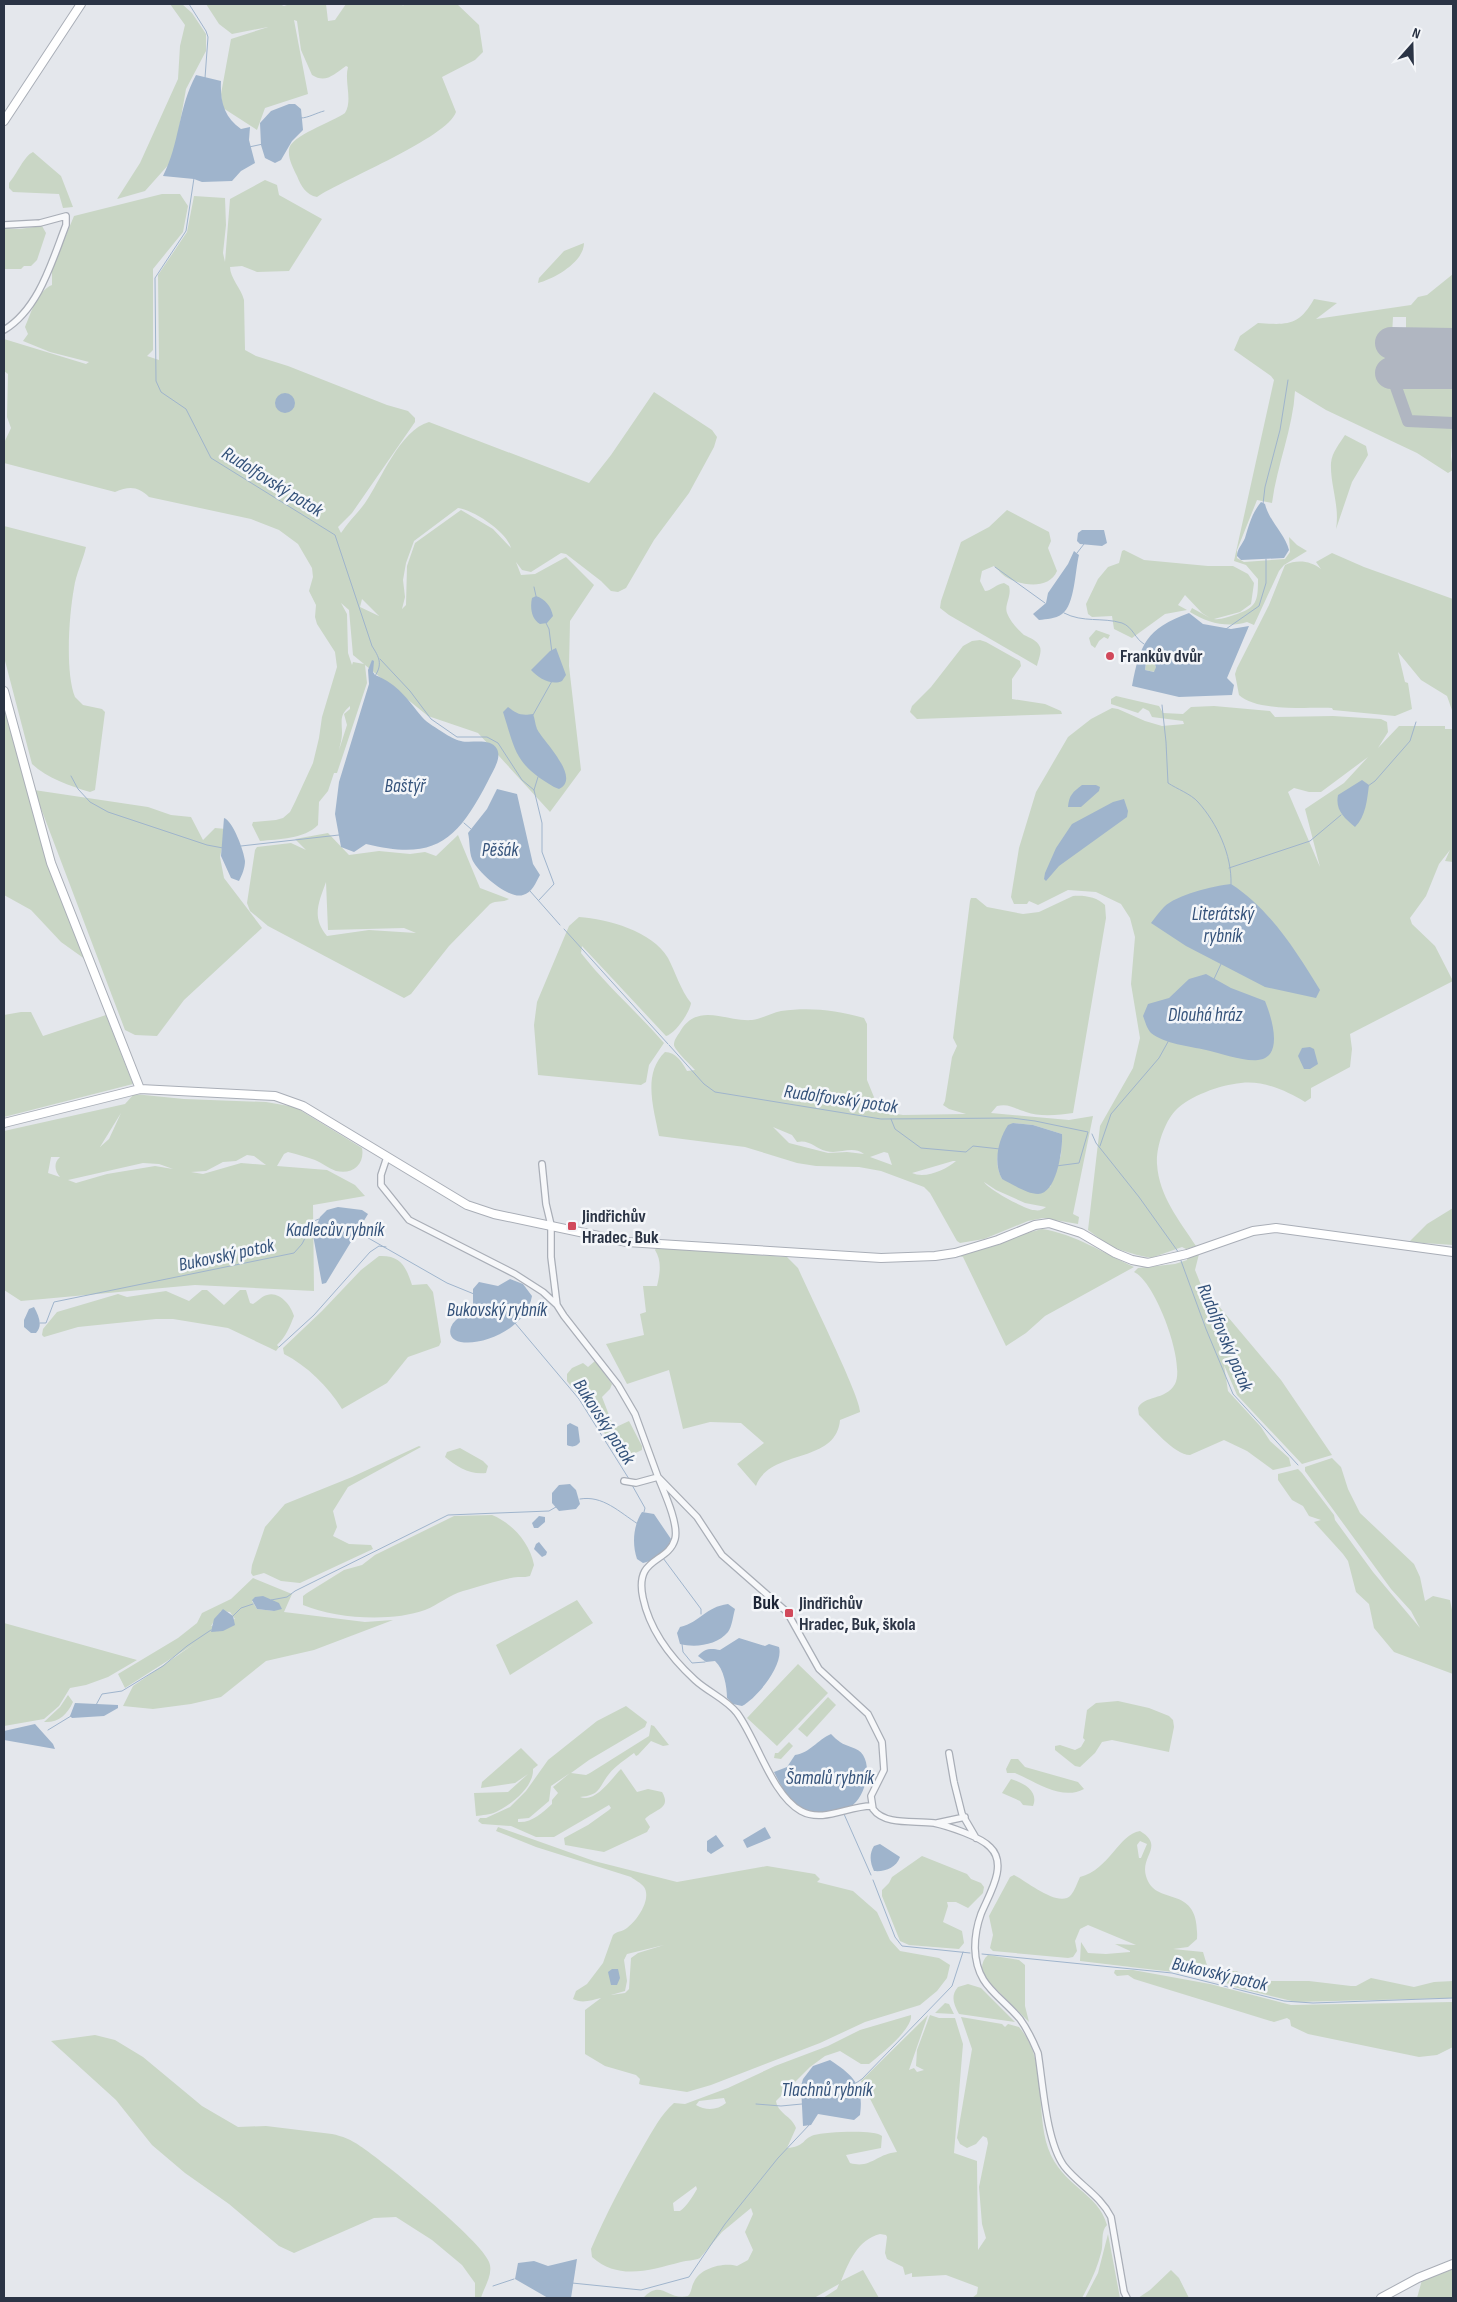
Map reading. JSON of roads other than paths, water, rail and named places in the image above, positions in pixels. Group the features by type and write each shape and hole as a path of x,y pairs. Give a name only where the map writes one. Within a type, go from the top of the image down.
{"street":[{"path":"4,121 81,4"},
{"path":"4,225 40,223 66,216 66,225 35,296 13,324 4,330"},
{"path":"4,690 51,863 140,1089"},
{"path":"4,1123 140,1089 275,1096 291,1100 303,1106 467,1205 494,1214 636,1242 881,1258 934,1256 955,1253 998,1240 1035,1225 1048,1223 1081,1233 1115,1253 1132,1260 1148,1263 1187,1254 1253,1231 1276,1228 1453,1252"},
{"path":"387,1157 381,1175 381,1185 410,1220 515,1274 543,1292 557,1305 618,1385 635,1414 668,1500 675,1538 671,1546 644,1570 641,1582 643,1598 658,1638 695,1680 737,1714 771,1776 794,1807 814,1815 872,1806"},
{"path":"542,1164 546,1204 551,1225 551,1257 557,1305"},
{"path":"626,1481 635,1483 658,1477"},
{"path":"658,1477 697,1517 722,1555 787,1612 819,1669 868,1714 882,1742 884,1770 871,1796 872,1806 876,1813 884,1819 935,1823 976,1838 994,1852 997,1866 992,1891 977,1928 975,1948 977,1970 987,1988 1019,2018 1033,2039 1038,2053 1055,2150 1065,2167 1098,2197 1108,2212 1117,2246 1124,2292 1127,2298"},
{"path":"949,1753 954,1782 964,1817 976,1838"},
{"path":"935,1823 964,1817"},
{"path":"1381,2298 1418,2278 1453,2264"}],"water":[{"path":"196,75 221,81 222,102 227,114 241,129 250,127 249,140 255,163 241,171 232,181 202,182 194,179 163,176 173,151 190,87"},
{"path":"289,104 295,104 301,109 303,130 292,141 281,160 275,163 265,158 261,145 260,123 271,111"},
{"path":"285,393 292,396 295,403 292,410 285,413 278,410 275,403 278,396"},
{"path":"1261,502 1265,504 1289,550 1284,558 1241,560 1237,556 1238,551 1253,515"},
{"path":"1082,530 1104,530 1107,543 1102,546 1080,544 1077,541 1078,533"},
{"path":"1074,551 1079,555 1070,603 1059,616 1039,620 1033,614 1046,603 1048,593 1068,564"},
{"path":"536,596 545,601 551,609 553,616 547,623 540,624 533,616 531,601"},
{"path":"1189,613 1203,624 1231,629 1249,626 1227,678 1234,685 1232,695 1179,697 1132,686 1138,659 1147,640 1163,625","holes":["1151,655 1156,667 1154,672 1145,670 1147,656"]},
{"path":"556,648 566,675 562,681 554,683 537,676 531,670 550,651"},
{"name":"Baštýř","path":"372,660 374,661 373,672 375,675 396,688 430,724 450,737 465,742 490,743 497,749 498,757 494,770 466,819 454,832 441,841 427,847 410,850 390,849 366,844 354,852 341,847 335,814 339,782 369,684 368,670"},
{"path":"508,707 519,714 533,714 537,729 564,768 565,784 559,789 531,771 519,756 503,712"},
{"path":"1362,780 1369,785 1368,796 1362,818 1355,827 1344,817 1339,809 1337,800 1338,795"},
{"path":"1082,785 1096,785 1100,787 1099,791 1081,807 1068,807 1072,794"},
{"name":"Pěšák","path":"497,789 517,794 533,864 540,875 531,890 523,895 510,893 494,884 480,871 471,856 468,833 487,809"},
{"path":"1124,799 1128,811 1127,817 1059,866 1046,881 1044,879 1045,873 1056,848 1072,824 1113,802"},
{"path":"224,818 234,830 244,856 244,866 239,881 231,878 221,856"},
{"name":"Literátský rybník","path":"1231,884 1258,906 1281,932 1320,990 1316,998 1265,987 1186,946 1151,923 1164,907 1177,899 1205,889"},
{"name":"Dlouhá hráz","path":"1206,974 1231,988 1265,1001 1273,1025 1274,1035 1274,1044 1271,1052 1266,1057 1258,1060 1240,1059 1170,1042 1151,1033 1143,1016 1148,1004 1169,998 1189,979"},
{"path":"1310,1047 1314,1049 1318,1064 1310,1069 1304,1069 1298,1056 1302,1048"},
{"path":"1013,1123 1033,1125 1062,1134 1058,1169 1050,1187 1045,1192 1038,1194 1029,1192 1002,1179 999,1173 997,1159 999,1144 1008,1125"},
{"name":"Kadlecův rybník","path":"338,1207 362,1210 368,1214 326,1283 322,1284 313,1235 320,1217 327,1210"},
{"name":"Bukovský rybník","path":"510,1279 523,1284 532,1296 526,1312 515,1324 500,1334 470,1343 458,1341 451,1336 453,1324 473,1306 473,1289 479,1282 498,1286"},
{"path":"34,1307 40,1324 36,1333 31,1333 24,1327 24,1320 29,1309"},
{"path":"570,1423 578,1427 580,1442 573,1446 567,1445 567,1425"},
{"path":"570,1484 576,1490 580,1504 576,1509 559,1511 552,1503 552,1493 559,1485"},
{"path":"642,1512 654,1514 671,1539 670,1543 660,1554 652,1560 643,1563 637,1559 634,1547 635,1529"},
{"path":"539,1516 545,1517 545,1522 538,1528 534,1528 532,1523"},
{"path":"539,1542 547,1552 542,1557 534,1549"},
{"path":"263,1596 279,1603 282,1609 274,1611 257,1609 252,1600 255,1597"},
{"path":"728,1604 735,1609 728,1632 712,1643 693,1646 680,1644 677,1633 680,1627 693,1622 714,1608"},
{"path":"223,1609 233,1616 235,1625 223,1631 211,1632 214,1619"},
{"path":"739,1638 765,1646 769,1644 779,1647 777,1663 768,1680 755,1696 742,1706 733,1704 727,1698 724,1678 718,1664 715,1661 706,1662 698,1656 708,1649 720,1650"},
{"path":"75,1703 118,1705 118,1708 104,1716 72,1718 70,1716"},
{"path":"35,1724 53,1744 55,1749 4,1740 4,1731"},
{"name":"Šamalů rybník","path":"831,1734 840,1742 858,1750 863,1755 867,1768 866,1783 860,1797 850,1807 838,1811 824,1812 803,1809 787,1795 774,1772 787,1767 795,1755 805,1752"},
{"path":"765,1827 771,1838 747,1848 743,1840"},
{"path":"716,1835 724,1846 711,1854 707,1851 707,1841"},
{"path":"880,1844 900,1857 896,1864 890,1868 874,1871 871,1852 874,1846"},
{"path":"612,1969 618,1969 620,1978 617,1985 611,1985 608,1972"},
{"name":"Tlachnů rybník","path":"830,2060 856,2082 860,2096 860,2115 854,2120 818,2114 811,2125 803,2126 801,2086 803,2079 813,2066"},
{"path":"577,2259 571,2298 548,2298 515,2279 518,2263 534,2261 548,2266"}],"waterway":[{"name":"Rudolfovský potok","path":"189,4 208,37 205,78"},
{"path":"301,118 324,111"},
{"path":"249,147 263,144"},
{"name":"Rudolfovský potok","path":"194,178 186,231 155,278 156,381 161,392 186,409 211,458 335,535 372,646 379,661 379,668 375,676"},
{"path":"1263,504 1265,487 1280,430 1288,380"},
{"path":"1077,553 1084,544"},
{"path":"1226,629 1259,606 1266,583 1266,559"},
{"path":"995,567 1045,603"},
{"path":"534,587 536,596"},
{"path":"1064,613 1078,618 1122,623 1129,627 1144,644"},
{"path":"546,623 549,629 552,653"},
{"path":"380,659 410,691 431,719 457,737 487,737 498,743 522,780 534,790 542,823 542,852 554,884 539,900"},
{"path":"533,715 552,681"},
{"path":"1162,705 1168,783 1195,799 1205,810 1217,830 1226,851 1231,873 1231,884"},
{"path":"1368,786 1375,781 1410,741 1416,722"},
{"path":"71,776 78,789 90,802 108,812 207,845 223,848"},
{"path":"534,790 538,777"},
{"path":"1229,868 1310,841 1341,815"},
{"name":"Rudolfovský potok","path":"464,823 471,829"},
{"path":"241,846 339,835"},
{"name":"Rudolfovský potok","path":"530,891 560,925"},
{"name":"Rudolfovský potok","path":"564,929 668,1044"},
{"path":"1214,979 1221,964"},
{"path":"1100,1146 1111,1114 1159,1058 1169,1040"},
{"name":"Rudolfovský potok","path":"669,1045 704,1084 715,1092 881,1119 1012,1118 1088,1132 1079,1163 1056,1166"},
{"path":"891,1119 895,1129 921,1148 966,1152 973,1146 1000,1149"},
{"name":"Rudolfovský potok","path":"1092,1134 1096,1143 1139,1197 1179,1253"},
{"name":"Bukovský potok","path":"40,1323 46,1323 54,1302 294,1253 302,1244 314,1221 319,1219"},
{"name":"Bukovský potok","path":"356,1231 447,1283 474,1294"},
{"path":"279,1347 314,1315 370,1252 379,1246 386,1247"},
{"name":"Rudolfovský potok","path":"1180,1258 1206,1329 1233,1394 1298,1465"},
{"name":"Bukovský potok","path":"515,1323 579,1399 629,1479"},
{"name":"Bukovský potok","path":"632,1485 645,1508 644,1512"},
{"path":"580,1499 588,1498 603,1502 638,1524"},
{"path":"271,1600 287,1597 295,1591 448,1515 549,1511 556,1507"},
{"name":"Bukovský potok","path":"663,1558 701,1609 701,1614"},
{"path":"233,1616 241,1608 253,1604"},
{"path":"96,1705 102,1694 122,1691 163,1666 187,1646 211,1630"},
{"name":"Bukovský potok","path":"682,1644 683,1652 692,1663 705,1662"},
{"path":"48,1730 71,1716"},
{"name":"Bukovský potok","path":"844,1814 871,1875"},
{"name":"Bukovský potok","path":"873,1880 895,1937 902,1946 970,1953"},
{"path":"856,2083 952,1986 963,1952"},
{"name":"Bukovský potok","path":"982,1954 1172,1973 1284,2001 1313,2003 1453,1998"},
{"path":"756,2104 781,2106 802,2104"},
{"path":"572,2283 641,2290 689,2277 725,2224 778,2158 811,2123"},
{"path":"493,2286 514,2279"}],"place":[{"name":"Frankův dvůr","path":"1110,656"},
{"name":"Jindřichův Hradec, Buk","path":"572,1226"},
{"name":"Jindřichův Hradec, Buk, škola","path":"789,1613"}],"district":[{"name":"Buk","path":"766,1602"}]}
